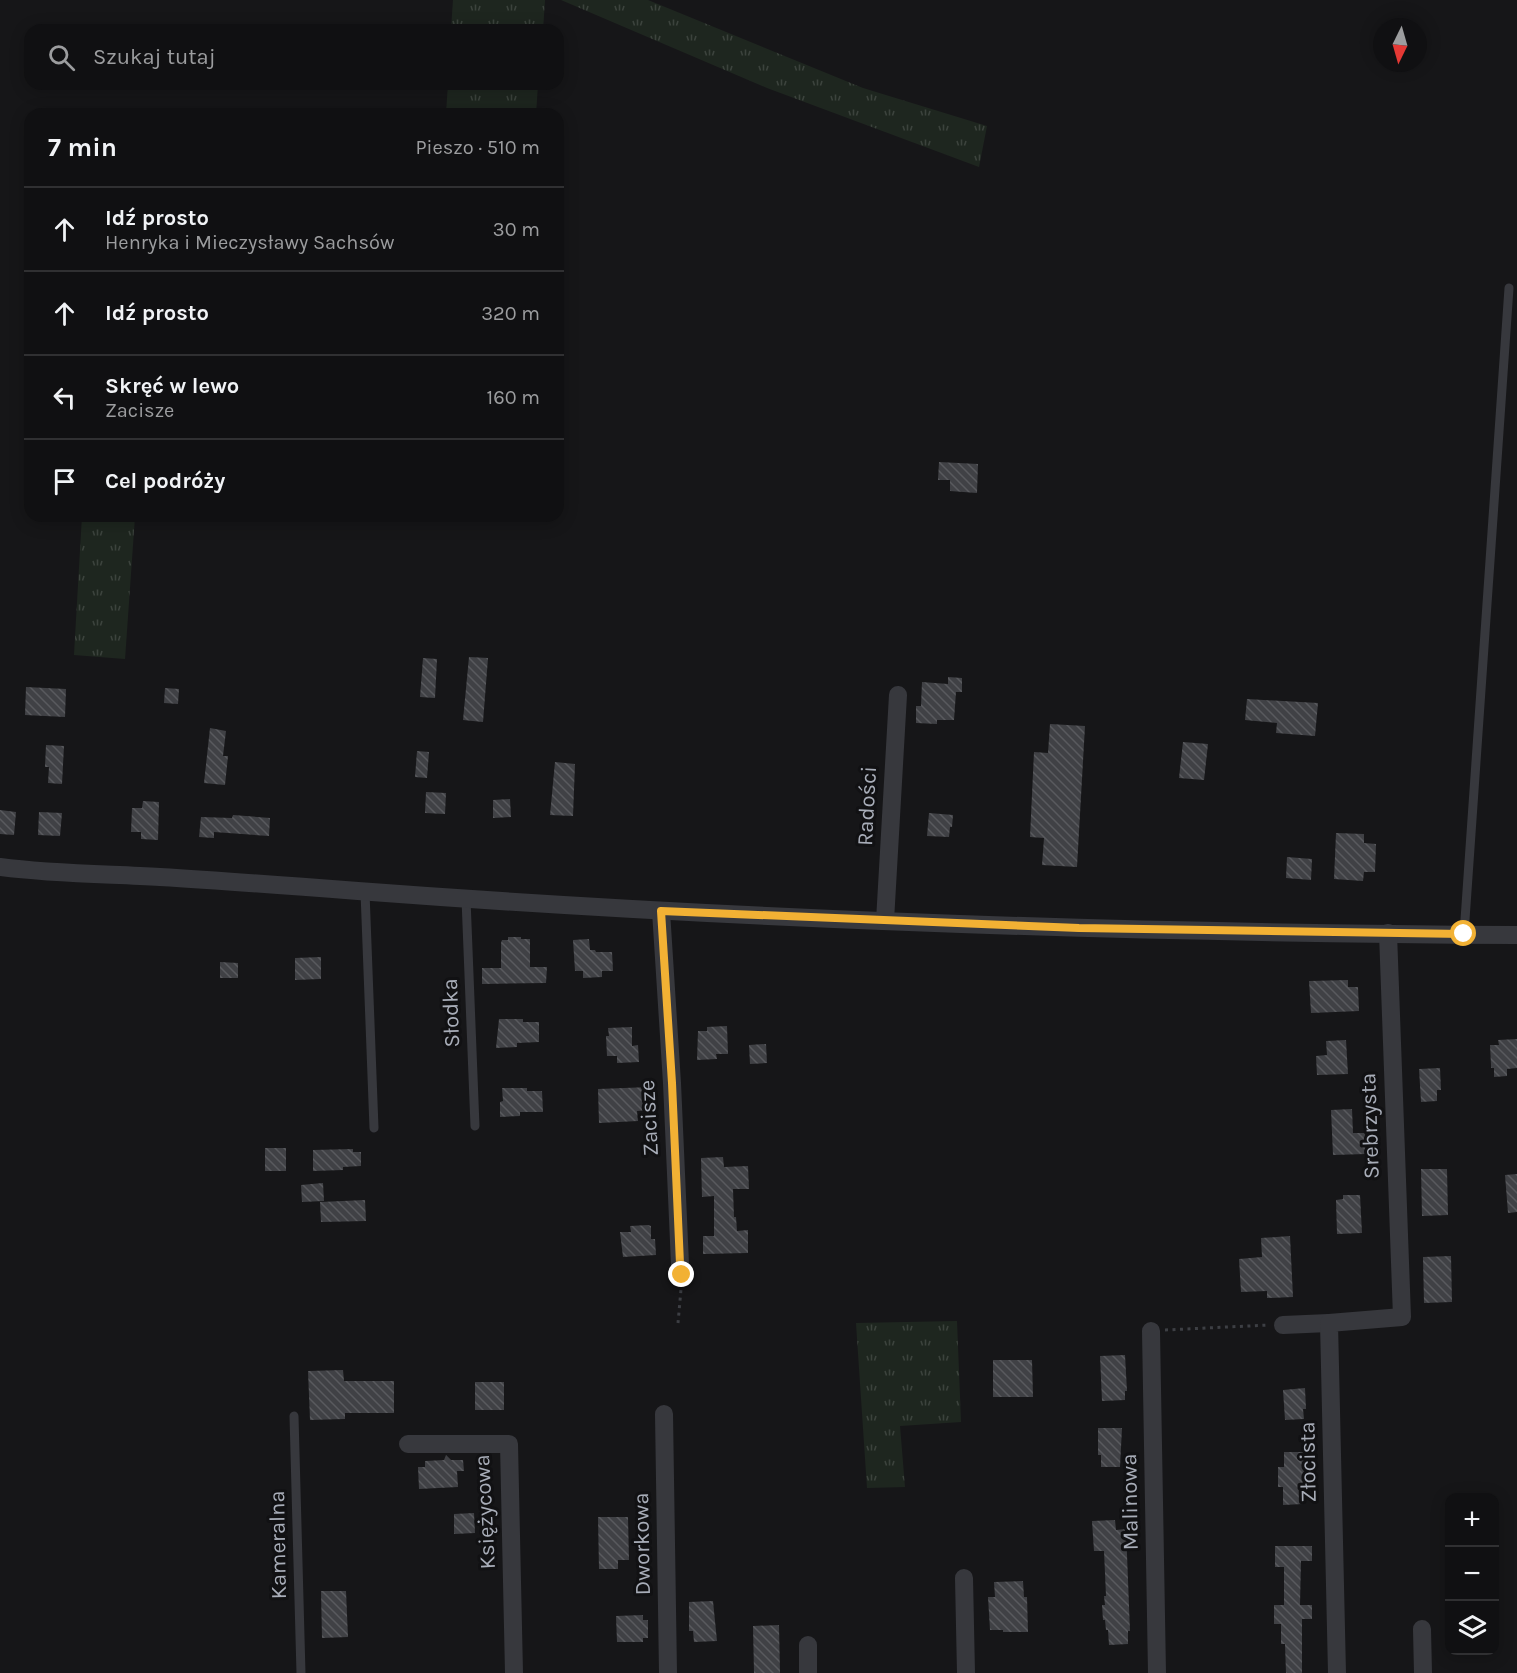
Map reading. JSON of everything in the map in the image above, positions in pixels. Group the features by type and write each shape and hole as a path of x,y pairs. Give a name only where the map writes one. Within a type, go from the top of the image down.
{"street":[{"name":"Radości","path":"885,921 898,695"},
{"path":"0,867 63,874 159,877 661,911 1079,928 1517,935"},
{"name":"Zacisze","path":"661,911 680,1264"},
{"name":"Srebrzysta","path":"1329,1323 1402,1317 1391,933"},
{"path":"1283,1325 1329,1323"},
{"name":"Złocista","path":"1329,1323 1337,1673"},
{"name":"Malinowa","path":"1151,1331 1157,1673"},
{"name":"Dworkowa","path":"664,1414 668,1673"},
{"name":"Księżycowa","path":"408,1444 509,1444 514,1673"},
{"path":"964,1578 966,1673"},
{"path":"1422,1629 1422,1673"},
{"path":"808,1646 808,1673"}],"lane":[{"path":"1464,934 1509,288"},
{"path":"365,892 374,1128"},
{"name":"Słodka","path":"466,899 475,1126"},
{"name":"Kameralna","path":"294,1416 301,1673"}],"path":[{"path":"678,1323 681,1292 680,1264"},
{"path":"1151,1331 1239,1325 1283,1325"}],"green space":[{"path":"453,0 545,0 543,24 451,24"},
{"path":"561,0 648,0 863,88 987,126 979,167 767,88"},
{"path":"448,90 538,90 536,108 446,108"},
{"path":"82,522 135,522 125,659 74,655"},
{"path":"957,1321 961,1422 900,1426 905,1487 867,1488 856,1323"}],"building":[{"path":"939,462 978,464 977,493 950,491 950,480 938,480"},
{"path":"469,657 488,658 483,722 463,720"},
{"path":"423,658 437,659 435,698 420,697"},
{"path":"948,677 962,678 962,692 956,692 954,720 937,720 937,724 916,723 916,706 921,706 922,682 948,684"},
{"path":"26,687 66,689 65,717 25,715"},
{"path":"165,688 179,689 178,704 164,703"},
{"path":"1247,699 1318,703 1315,736 1276,733 1277,723 1245,720"},
{"path":"1050,724 1085,726 1077,867 1042,865 1044,838 1030,837 1034,752 1048,753"},
{"path":"210,728 226,731 223,756 228,756 225,785 204,783"},
{"path":"1183,742 1208,744 1204,780 1179,778"},
{"path":"46,745 64,746 62,784 48,783 49,767 45,767"},
{"path":"417,751 429,752 427,778 415,777"},
{"path":"555,762 575,764 573,816 550,815"},
{"path":"426,792 446,793 445,814 425,813"},
{"path":"510,799 511,817 493,818 493,800"},
{"path":"143,801 159,802 158,840 141,839 141,832 131,832 132,808 142,808"},
{"path":"0,810 16,812 14,835 0,834"},
{"path":"39,812 62,813 60,836 38,835"},
{"path":"929,813 953,815 949,837 927,836"},
{"path":"233,815 270,818 269,836 214,832 214,838 199,837 201,817 232,818"},
{"path":"1336,833 1364,834 1364,843 1376,844 1375,872 1364,872 1363,881 1334,879"},
{"path":"1287,857 1312,859 1311,880 1286,878"},
{"path":"508,937 530,939 530,967 547,967 546,983 482,984 482,968 501,968 501,943 502,940 508,940"},
{"path":"589,939 590,950 612,952 613,971 602,971 602,977 583,978 583,971 575,971 573,940"},
{"path":"321,957 321,979 295,980 295,958"},
{"path":"220,962 238,963 238,978 220,978"},
{"path":"1348,980 1348,987 1358,987 1359,1011 1311,1013 1309,981"},
{"path":"499,1019 539,1022 539,1042 517,1043 517,1047 496,1048"},
{"path":"727,1026 728,1054 716,1054 717,1059 697,1060 698,1031 707,1031 707,1027"},
{"path":"632,1027 632,1046 638,1045 639,1062 617,1063 617,1056 607,1056 608,1028"},
{"path":"1517,1039 1517,1068 1507,1069 1507,1076 1494,1077 1494,1068 1491,1068 1490,1045 1499,1045 1498,1040"},
{"path":"1346,1040 1348,1074 1317,1075 1316,1056 1327,1055 1326,1041"},
{"path":"766,1044 767,1063 750,1064 749,1045"},
{"path":"1440,1068 1441,1090 1437,1090 1437,1101 1421,1102 1419,1069"},
{"path":"650,1087 651,1110 637,1111 638,1121 599,1123 598,1089"},
{"path":"502,1088 527,1088 527,1091 542,1091 543,1112 520,1112 520,1116 500,1117 500,1102 503,1101"},
{"path":"1352,1109 1353,1133 1365,1133 1366,1154 1333,1155 1331,1110"},
{"path":"265,1148 286,1148 286,1171 265,1171"},
{"path":"353,1149 353,1152 361,1152 361,1166 343,1167 343,1170 313,1171 313,1150"},
{"path":"723,1157 724,1167 748,1166 749,1189 733,1189 737,1231 748,1230 748,1253 703,1254 703,1236 714,1236 714,1196 702,1197 701,1158"},
{"path":"1421,1169 1447,1169 1448,1215 1422,1216"},
{"path":"1517,1174 1517,1212 1508,1213 1505,1175"},
{"path":"323,1183 324,1201 302,1202 301,1185"},
{"path":"1343,1195 1360,1195 1362,1233 1337,1234 1336,1200 1343,1199"},
{"path":"365,1200 366,1221 321,1222 320,1202"},
{"path":"630,1226 651,1226 651,1239 655,1239 656,1255 623,1257 620,1232 631,1232"},
{"path":"1290,1236 1293,1297 1267,1298 1267,1291 1241,1292 1239,1259 1262,1257 1261,1238"},
{"path":"1451,1256 1452,1302 1424,1303 1423,1257"},
{"path":"1125,1355 1127,1391 1125,1391 1125,1400 1102,1401 1100,1356"},
{"path":"993,1360 1032,1360 1033,1397 993,1397"},
{"path":"343,1370 344,1381 394,1381 394,1413 345,1413 345,1419 310,1420 308,1371"},
{"path":"475,1382 504,1382 504,1410 475,1410"},
{"path":"1305,1388 1304,1419 1285,1420 1283,1390"},
{"path":"1098,1428 1122,1428 1120,1467 1101,1467 1101,1455 1098,1455"},
{"path":"1284,1452 1306,1452 1309,1486 1303,1486 1303,1504 1283,1505 1283,1487 1278,1487 1278,1467 1284,1467"},
{"path":"446,1455 451,1460 463,1460 464,1471 457,1471 458,1487 419,1489 418,1467 425,1467 425,1461 444,1460"},
{"path":"474,1513 475,1533 454,1534 454,1514"},
{"path":"598,1517 628,1517 629,1560 618,1560 618,1569 599,1569"},
{"path":"1115,1520 1116,1530 1126,1529 1130,1631 1128,1631 1128,1644 1109,1645 1102,1605 1105,1605 1104,1596 1106,1596 1104,1551 1094,1551 1092,1521"},
{"path":"1275,1546 1312,1546 1312,1561 1301,1561 1300,1605 1312,1605 1312,1619 1302,1619 1302,1673 1286,1673 1285,1644 1281,1644 1281,1624 1274,1624 1274,1605 1284,1605 1284,1567 1275,1567"},
{"path":"1023,1581 1024,1597 1027,1597 1028,1632 990,1630 988,1597 995,1597 994,1582"},
{"path":"321,1591 346,1591 348,1637 322,1638"},
{"path":"713,1601 717,1641 694,1642 693,1631 689,1631 689,1602"},
{"path":"643,1615 643,1620 648,1620 648,1638 643,1638 643,1642 617,1642 616,1616"},
{"path":"779,1625 780,1673 754,1673 753,1626"}],"route":[{"path":"682,1275 661,911 1079,928 1464,934"}]}
